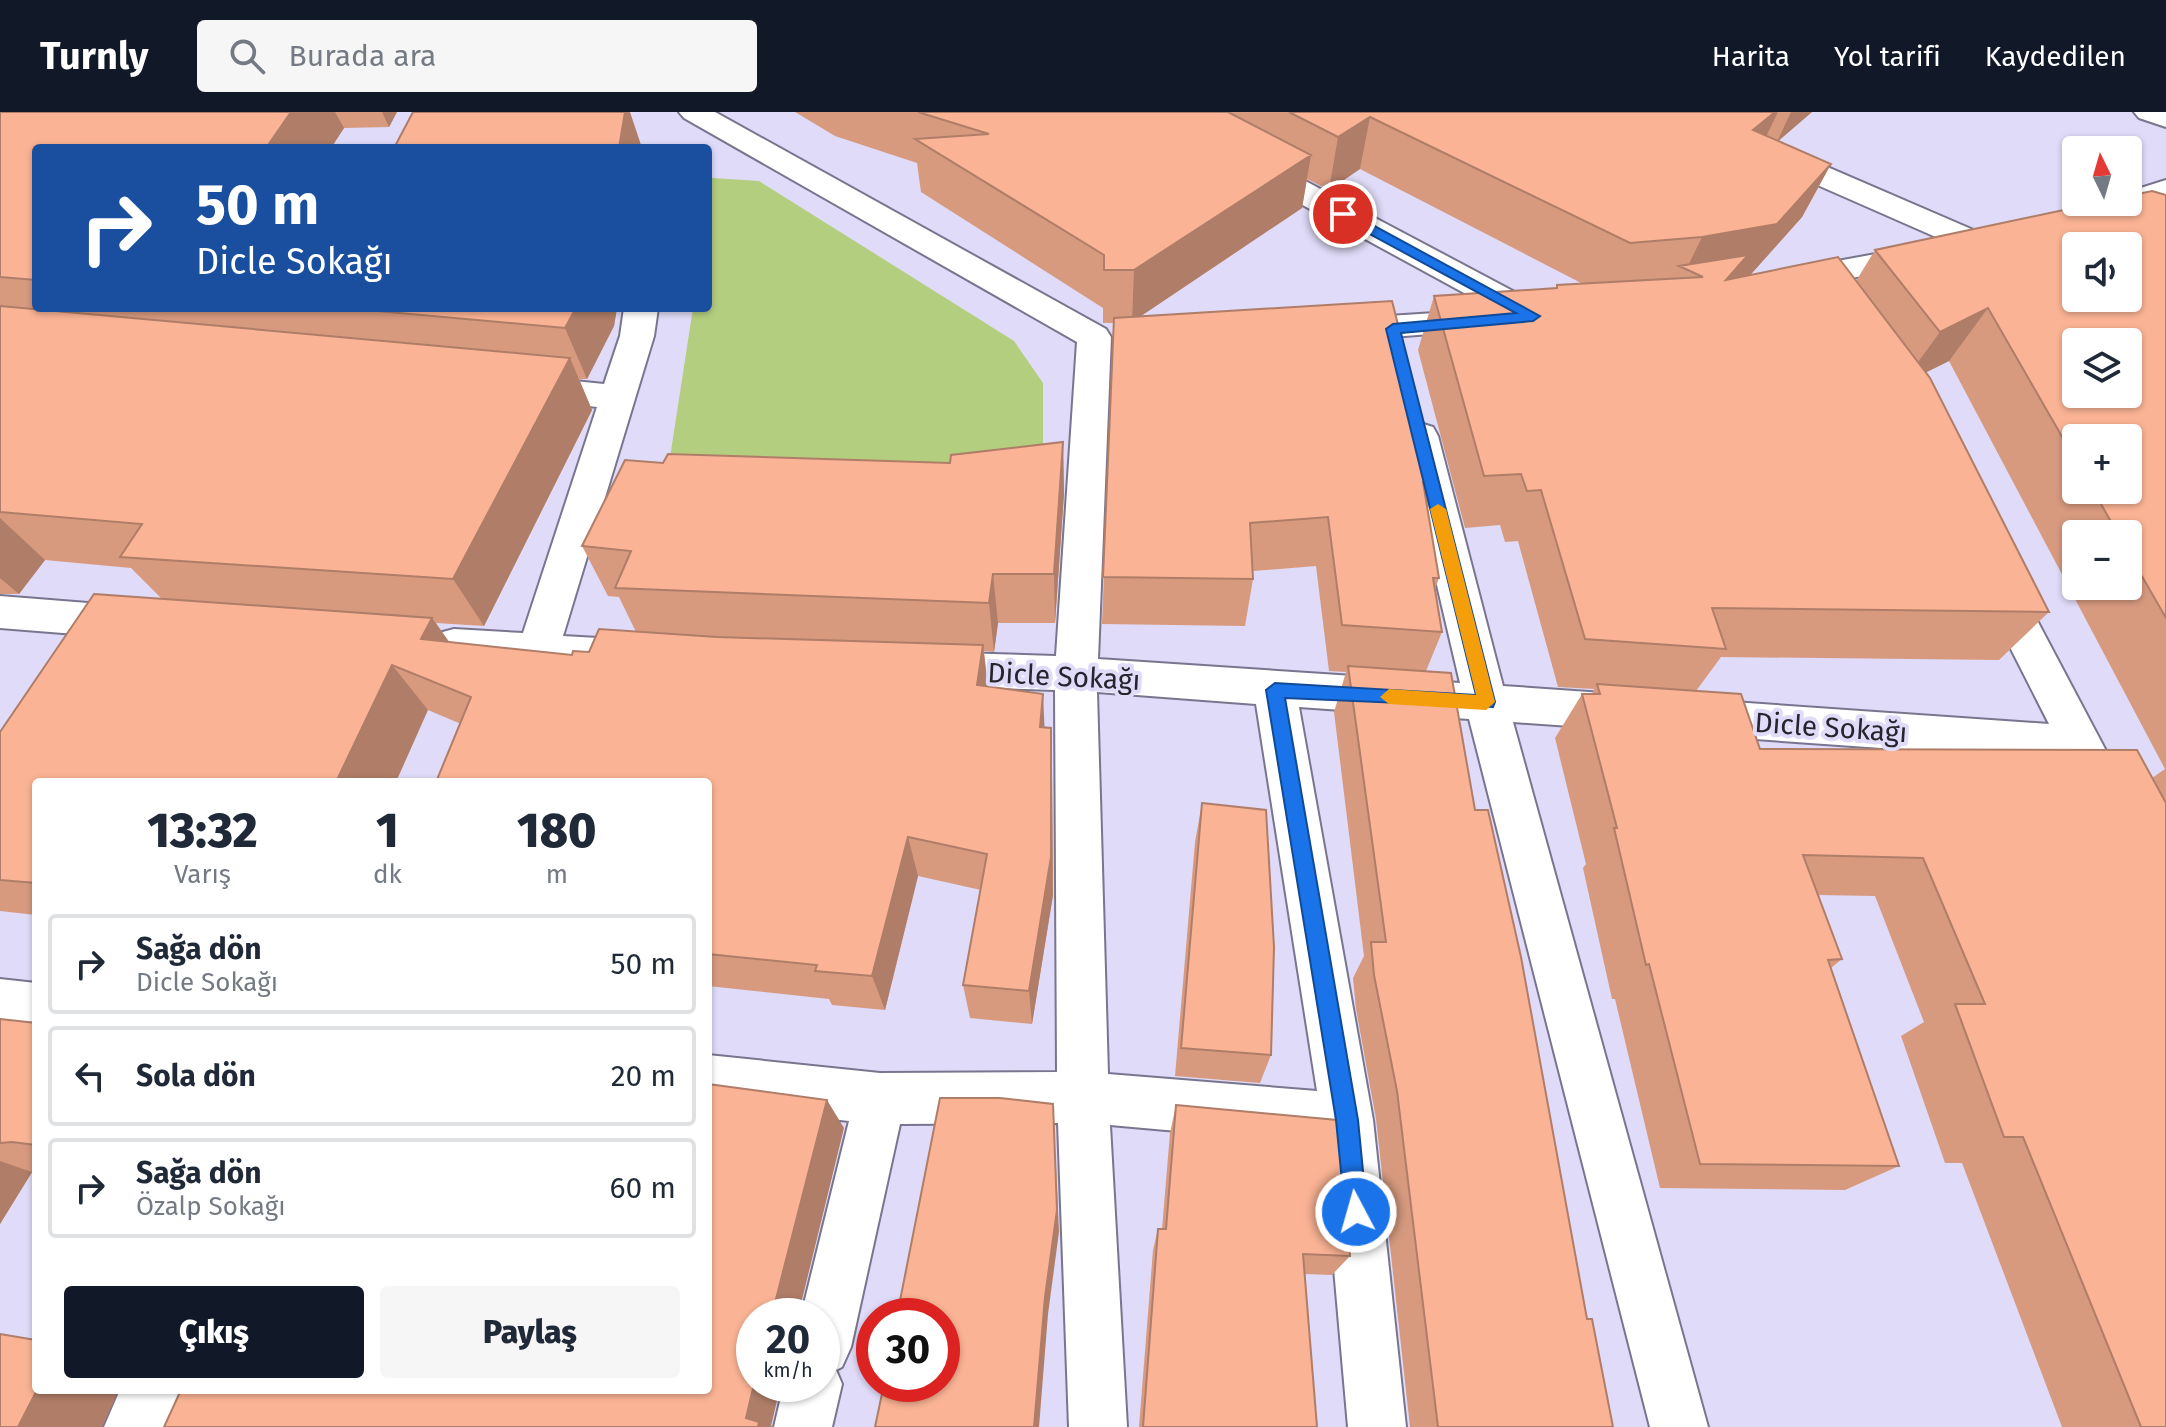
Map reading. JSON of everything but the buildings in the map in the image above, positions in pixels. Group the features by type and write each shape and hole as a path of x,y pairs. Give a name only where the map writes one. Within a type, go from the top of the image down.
{"street":[{"path":"694,112 1110,337 1076,674 1083,1097 1098,1427"},
{"path":"1153,112 1547,315 1393,329 1314,331"},
{"path":"1675,112 1996,241 1755,287"},
{"path":"2149,112 2166,118"},
{"path":"712,150 760,150"},
{"path":"2096,222 2166,189"},
{"path":"1802,277 1830,315"},
{"path":"538,650 637,336 640,312"},
{"path":"1393,329 1486,702 1679,1427"},
{"path":"494,385 618,397"},
{"path":"1981,552 2109,800"},
{"path":"0,612 175,626"},
{"path":"412,642 675,659"},
{"name":"Dicle Sokağı","path":"891,668 1076,674 2080,744"},
{"path":"1275,690 1347,1120 1377,1427"},
{"path":"0,1002 32,1006"},
{"path":"712,1080 880,1099 1083,1097 1347,1120"},
{"path":"833,1298 880,1099"},
{"path":"133,1427 149,1394"},
{"path":"803,1427 809,1402"}],"green space":[{"path":"712,178 759,181 1014,341 1043,383 1043,478 665,490 692,312 712,312"}],"slow traffic":[{"path":"1389,697 1486,702 1438,509"}],"route":[{"path":"1343,214 1533,316 1393,329 1486,702 1275,690 1347,1120 1356,1212"}]}
